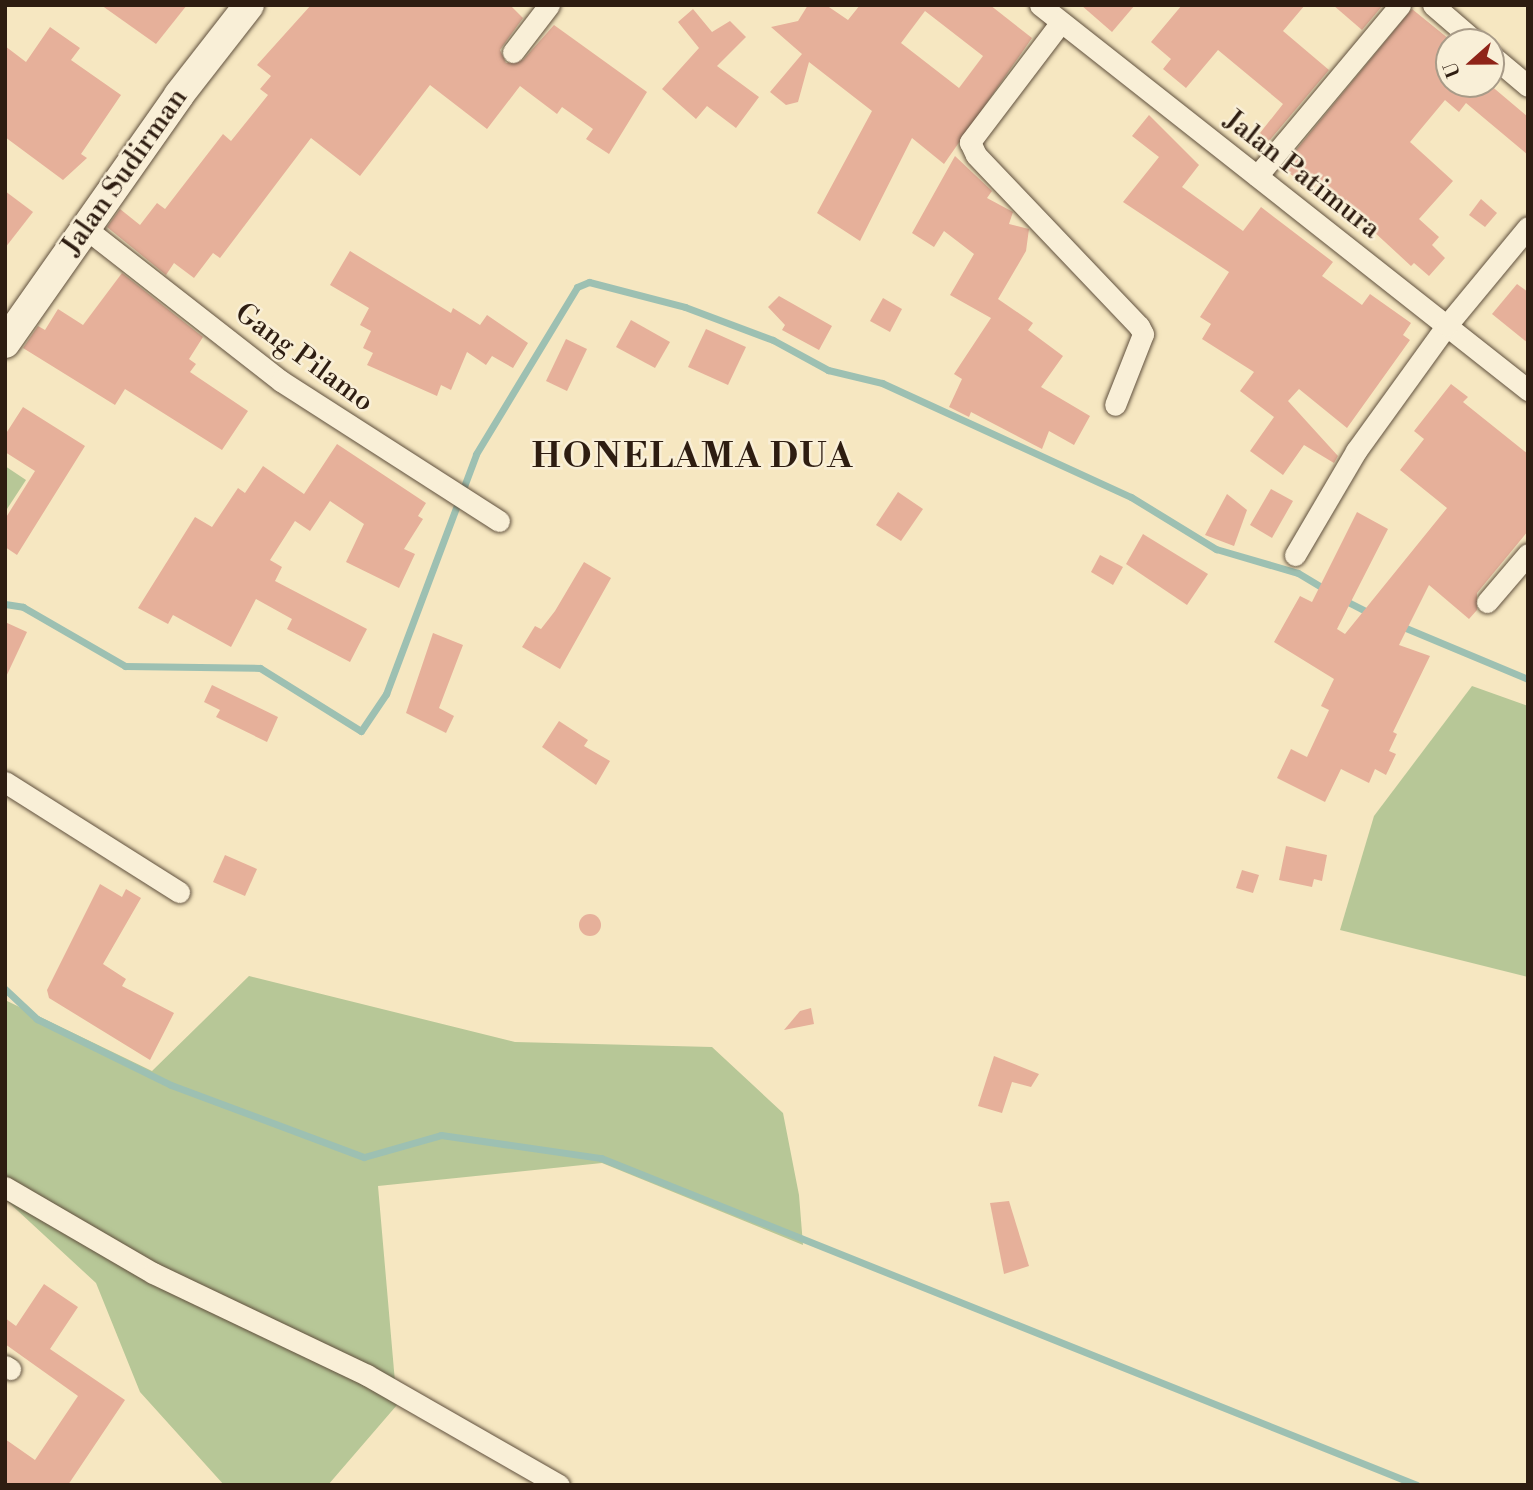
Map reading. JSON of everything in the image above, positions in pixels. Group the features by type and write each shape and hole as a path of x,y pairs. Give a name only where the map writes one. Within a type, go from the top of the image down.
{"street":[{"name":"Jalan Sudirman","path":"5,343 85,228 249,5"},
{"path":"513,52 549,5"},
{"name":"Jalan Patimura","path":"1040,5 1528,390"},
{"path":"1257,176 1400,5"},
{"path":"1433,5 1460,28"},
{"path":"1062,22 970,142 976,155 1139,326 1143,334 1115,405"},
{"path":"1505,67 1528,86"},
{"path":"1295,555 1356,451 1447,325 1528,227"},
{"name":"Gang Pilamo","path":"85,228 281,381 459,499 499,521"},
{"path":"1486,602 1528,554"},
{"path":"5,782 178,892"},
{"path":"5,1187 153,1273 366,1375 559,1485"}],"green space":[{"path":"5,466 26,480 5,512"},
{"path":"1472,686 1528,706 1528,977 1340,930 1374,816"},
{"path":"249,976 515,1042 712,1047 783,1113 799,1195 803,1245 602,1163 378,1186 397,1405 328,1485 224,1485 140,1392 96,1283 5,1199 5,1000 152,1071"}],"building":[{"path":"101,5 187,5 156,44"},
{"path":"311,5 510,5 523,18 500,50 506,63 523,60 554,25 647,92 609,154 586,139 593,129 562,107 557,114 520,86 487,129 430,85 360,176 311,138 220,258 213,253 194,278 174,263 166,275 107,227 120,209 140,225 157,203 165,209 223,134 231,141 268,95 260,89 271,76 257,65"},
{"path":"808,5 826,5 848,20 860,5 990,5 1032,38 944,164 912,138 860,241 817,213 872,111 809,62 798,102 786,105 770,92 802,54 771,27 798,21","holes":["925,11 983,56 959,88 901,43"]},
{"path":"1081,5 1135,5 1112,32"},
{"path":"1182,5 1305,5 1283,31 1329,70 1269,141 1260,133 1283,104 1218,50 1186,88 1163,69 1171,59 1151,42"},
{"path":"1333,5 1383,5 1362,30"},
{"path":"693,9 712,32 730,21 746,37 717,66 759,97 736,128 707,106 696,119 662,89 699,48 678,22"},
{"path":"1412,9 1435,28 1435,98 1505,98 1528,117 1528,155 1466,103 1459,112 1445,100 1410,142 1453,181 1419,219 1439,237 1432,245 1445,258 1429,276 1414,263 1411,266 1319,181 1311,191 1282,167"},
{"path":"50,27 80,48 71,60 121,95 81,154 87,158 63,180 5,137 5,46 26,62"},
{"path":"1149,115 1199,165 1182,187 1243,231 1261,207 1333,262 1322,276 1362,305 1370,294 1411,323 1403,335 1410,340 1347,428 1299,389 1288,401 1338,456 1334,463 1304,445 1283,475 1250,451 1274,417 1240,391 1254,372 1202,339 1211,324 1200,317 1229,272 1123,202 1159,157 1132,136"},
{"path":"955,156 992,191 987,198 1013,212 1009,224 1029,229 1026,251 998,299 1033,323 1028,330 1063,356 1041,387 1090,416 1074,445 1049,431 1042,449 971,412 969,417 949,407 962,379 954,374 991,318 950,295 974,254 944,231 934,247 912,233"},
{"path":"5,191 33,212 5,248"},
{"path":"1481,199 1497,213 1485,227 1469,215"},
{"path":"350,251 451,313 453,308 480,325 487,315 528,343 513,368 492,356 486,365 467,352 451,390 441,385 437,396 367,365 373,353 363,348 371,331 360,325 369,308 330,285"},
{"path":"122,273 203,337 189,359 196,364 190,372 248,411 222,450 125,389 115,405 23,348 38,326 45,330 58,309 83,325"},
{"path":"1517,284 1528,292 1528,343 1492,314"},
{"path":"779,296 832,326 819,350 782,330 785,325 768,307"},
{"path":"883,298 902,309 890,332 870,321"},
{"path":"631,320 670,342 655,368 616,347"},
{"path":"706,329 746,347 728,385 688,367"},
{"path":"566,339 587,349 567,391 546,381"},
{"path":"1451,384 1468,397 1463,402 1528,454 1528,531 1477,593 1477,610 1469,619 1429,585 1399,645 1430,656 1393,732 1397,734 1389,751 1396,754 1386,775 1375,769 1369,783 1341,769 1325,802 1277,778 1291,749 1307,757 1329,710 1321,706 1334,679 1274,642 1300,596 1312,602 1357,512 1388,529 1337,629 1345,634 1447,508 1400,470 1424,439 1414,431"},
{"path":"23,407 85,446 17,555 5,547 5,519 35,471 5,452 5,435"},
{"path":"337,444 426,503 418,516 423,519 404,549 415,554 399,588 346,562 364,524 330,501 310,531 295,521 270,560 282,567 275,581 367,629 350,662 287,629 292,619 256,599 231,647 173,615 168,624 138,608 195,517 212,527 238,488 245,493 263,466 304,494"},
{"path":"1271,489 1293,501 1272,538 1250,525"},
{"path":"898,492 923,509 901,541 876,525"},
{"path":"1227,494 1247,510 1234,546 1205,535"},
{"path":"1143,534 1208,574 1187,605 1126,564"},
{"path":"1100,555 1123,567 1113,585 1091,572"},
{"path":"584,562 611,578 560,669 522,647 535,626 541,629 555,611"},
{"path":"5,622 27,632 5,679"},
{"path":"433,633 463,645 439,708 454,716 446,733 406,713"},
{"path":"212,685 278,717 267,742 216,717 220,710 204,702"},
{"path":"559,721 588,740 584,746 610,761 596,785 542,747"},
{"path":"1286,846 1327,855 1322,881 1314,879 1312,887 1279,880"},
{"path":"225,855 257,869 245,896 213,882"},
{"path":"1242,870 1259,875 1253,893 1236,888"},
{"path":"100,884 122,897 126,889 141,898 103,964 126,979 122,986 174,1013 150,1060 49,998 47,990"},
{"path":"590,914 600,921 601,925 594,935 590,936 580,929 579,925 586,915"},
{"path":"811,1008 814,1024 784,1030 800,1011"},
{"path":"994,1056 1039,1074 1031,1087 1012,1082 1002,1113 978,1106"},
{"path":"1009,1201 1029,1266 1004,1274 990,1203"},
{"path":"44,1284 78,1307 50,1349 125,1400 68,1485 5,1485 5,1439 35,1460 78,1396 5,1344 5,1318 16,1326"}],"waterway":[{"path":"5,604 23,607 125,666 260,668 361,731 386,694 476,454 577,287 589,282 685,307 773,340 828,370 882,383 1131,497 1216,549 1298,573 1328,591"},
{"path":"1344,600 1371,614"},
{"path":"1401,626 1528,679"},
{"path":"5,989 37,1019 171,1085 364,1157 441,1135 601,1158 1417,1485"}],"district":[{"name":"HONELAMA DUA","path":"693,457"}]}
